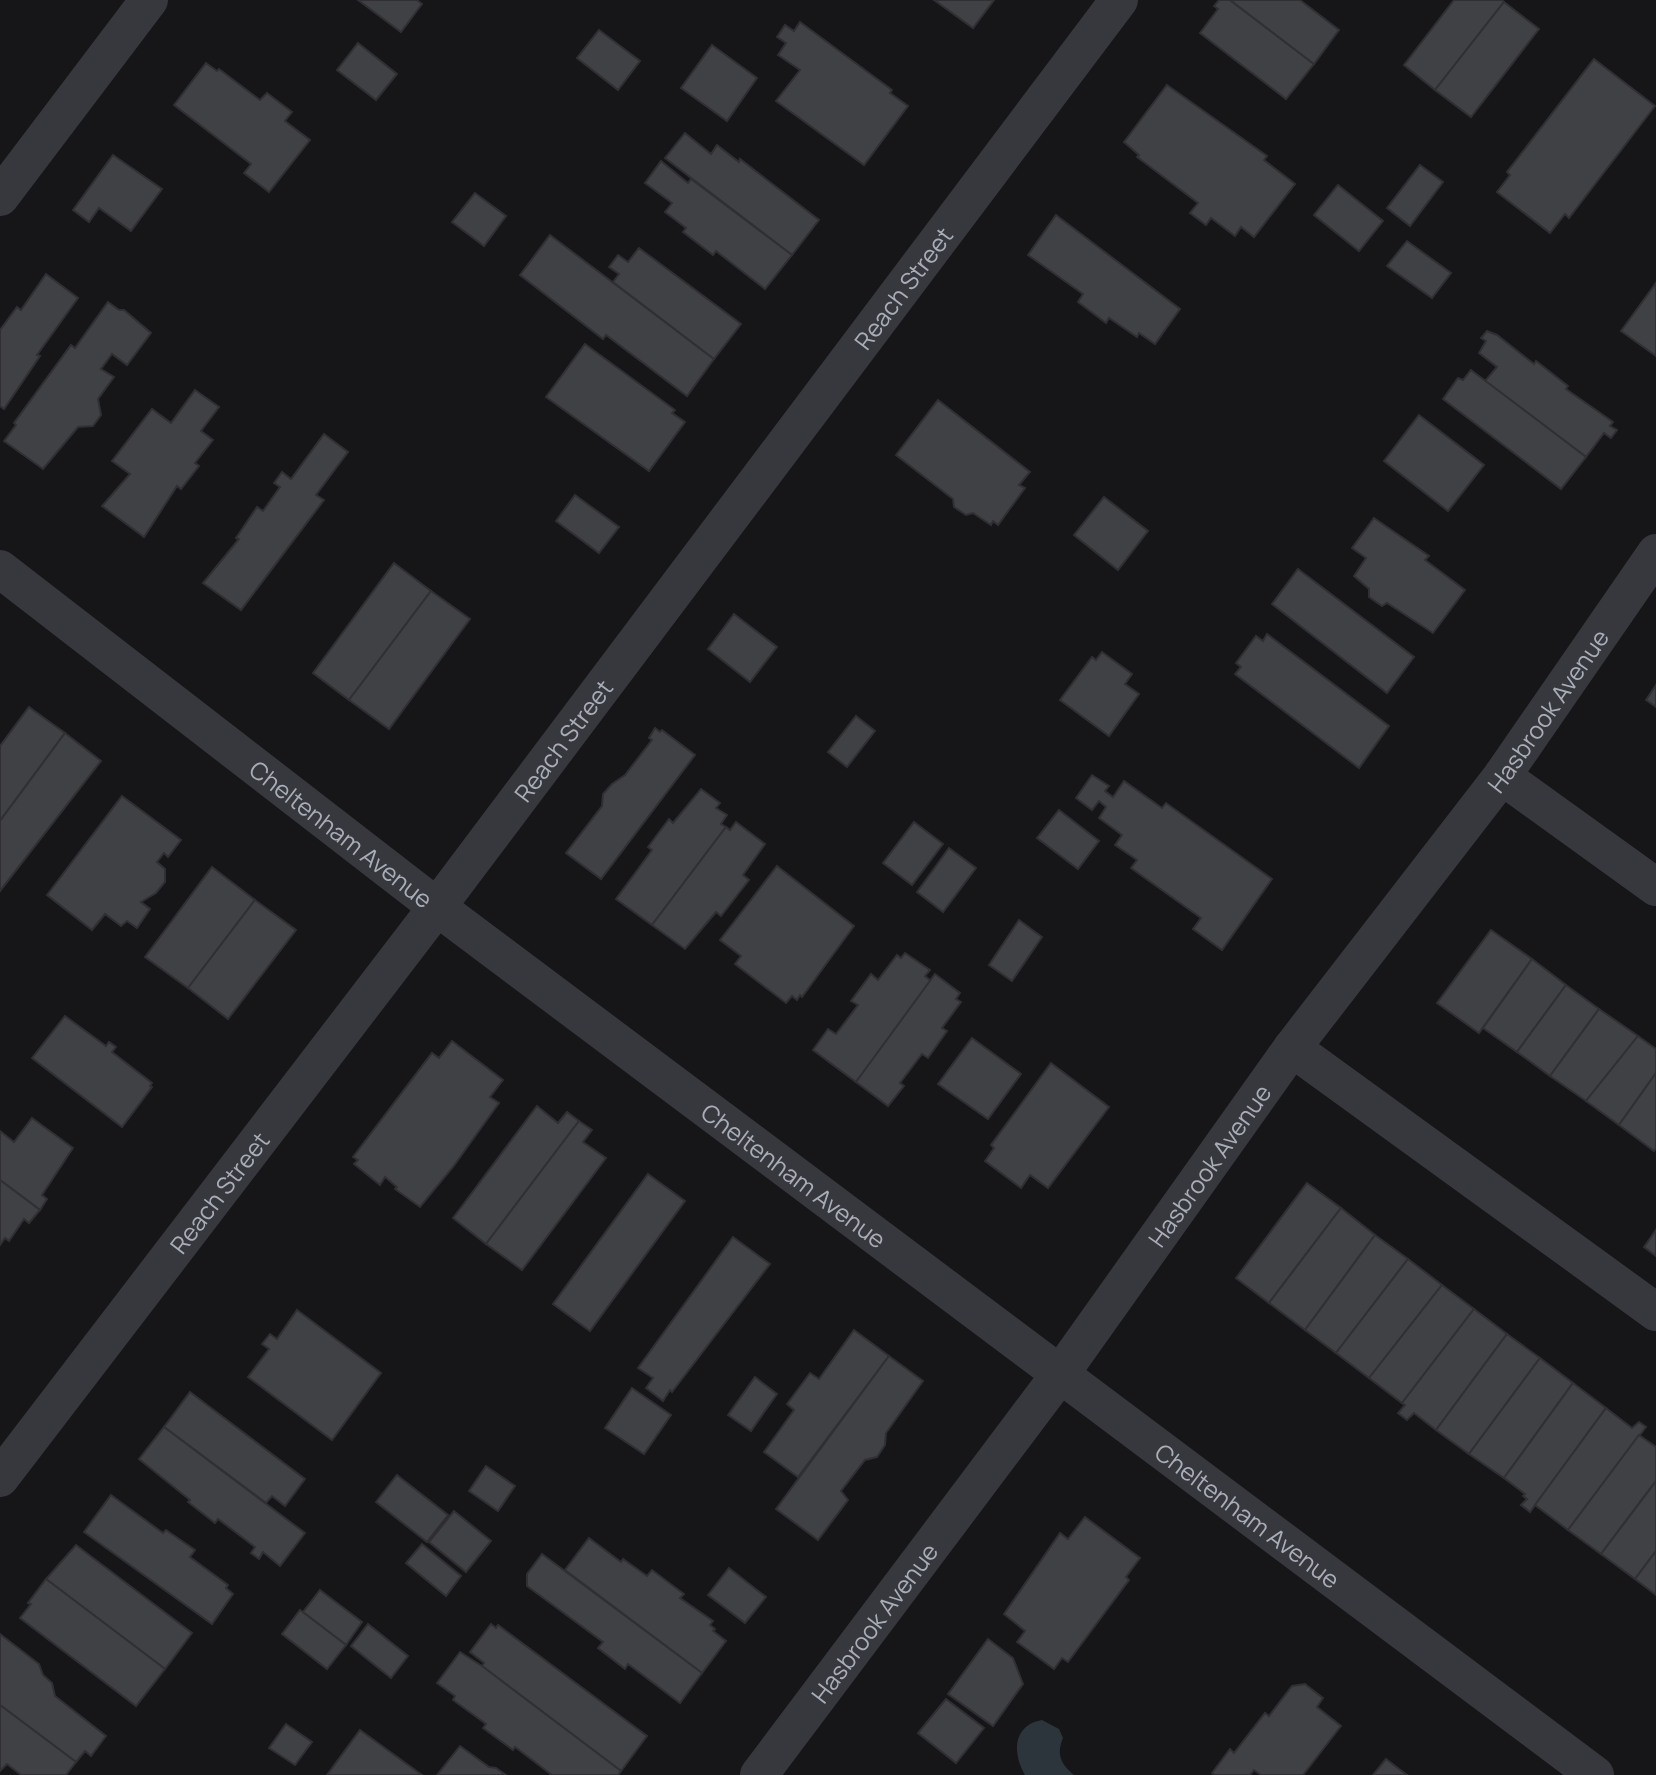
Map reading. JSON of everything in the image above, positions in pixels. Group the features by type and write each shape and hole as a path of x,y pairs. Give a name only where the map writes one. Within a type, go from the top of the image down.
{"street":[{"path":"0,197 149,0"},
{"name":"Reach Street","path":"0,1478 437,907 1119,0"},
{"name":"Hasbrook Avenue","path":"759,1775 1061,1374 1293,1048 1502,776 1656,552"},
{"name":"Cheltenham Avenue","path":"0,569 437,907 1595,1775"},
{"path":"1502,776 1656,887"},
{"path":"1293,1048 1656,1312"}],"shaded area":[{"path":"1042,1720 1059,1729 1063,1738 1061,1759 1074,1775 1025,1775 1018,1758 1020,1734 1032,1723"}],"building":[{"path":"358,0 417,0 422,4 401,32"},
{"path":"934,0 994,0 973,28"},
{"path":"1219,0 1230,0 1314,64 1286,99 1200,33 1218,9 1214,6"},
{"path":"1230,0 1300,0 1339,30 1314,64"},
{"path":"1454,0 1504,2 1435,90 1404,65"},
{"path":"1504,2 1539,29 1471,117 1435,90"},
{"path":"800,22 892,90 890,93 908,106 864,165 776,101 800,70 778,55 786,43 777,37 785,25 794,31"},
{"path":"599,30 640,61 618,90 577,58"},
{"path":"358,43 397,74 376,100 337,70"},
{"path":"712,45 757,78 727,121 681,88"},
{"path":"1594,59 1655,106 1569,218 1565,214 1550,233 1497,192 1510,175 1507,172"},
{"path":"206,63 217,71 219,69 260,100 267,93 292,112 285,121 310,140 269,192 244,173 251,164 174,105"},
{"path":"1167,85 1267,156 1264,160 1295,184 1254,237 1241,227 1235,236 1211,218 1206,225 1190,213 1198,203 1137,157 1139,155 1124,142"},
{"path":"685,133 711,154 717,145 739,162 740,159 819,220 792,255 665,158"},
{"path":"113,155 162,189 131,231 99,208 89,222 73,210"},
{"path":"661,161 688,183 691,179 792,255 765,289 716,251 713,255 683,232 686,228 665,212 672,203 645,183"},
{"path":"1420,165 1443,182 1410,226 1387,208"},
{"path":"1338,185 1383,221 1359,251 1314,215"},
{"path":"475,193 506,216 484,246 452,222"},
{"path":"1056,215 1180,309 1155,344 1139,333 1137,337 1109,318 1106,323 1078,302 1083,294 1028,255"},
{"path":"550,235 714,359 687,396 606,335 603,339 520,275"},
{"path":"1407,241 1451,273 1432,298 1387,266"},
{"path":"639,248 741,324 714,359 613,282 619,274 609,267 618,255 628,262"},
{"path":"46,274 78,298 37,355 40,356 4,409 0,406 0,330 17,307 21,310"},
{"path":"1656,283 1656,356 1621,331"},
{"path":"108,302 119,310 124,310 151,333 127,365 112,354 101,369 114,377 98,399 101,415 93,426 78,427 43,469 4,441 16,425 14,423 71,345 75,348"},
{"path":"1487,331 1497,335 1534,364 1536,361 1568,386 1566,389 1613,422 1610,426 1617,430 1611,438 1604,433 1586,457 1485,381 1497,367 1479,353 1486,341 1481,338"},
{"path":"585,344 675,410 672,413 685,422 649,471 546,397"},
{"path":"1471,370 1586,457 1561,489 1443,399 1458,378 1463,380"},
{"path":"195,390 219,407 201,431 213,440 195,463 199,466 181,489 177,486 144,537 102,506 130,474 112,461 152,409 171,423"},
{"path":"938,400 1030,472 1019,485 1025,488 998,525 993,521 991,525 973,513 966,515 954,507 953,499 896,455"},
{"path":"1419,415 1484,465 1448,511 1384,461"},
{"path":"324,434 348,452 316,495 324,500 241,610 203,583 239,539 236,538 257,507 263,511 280,487 274,483 282,472 291,479"},
{"path":"575,495 619,527 599,553 556,521"},
{"path":"1104,497 1148,531 1118,570 1074,535"},
{"path":"1374,518 1429,556 1425,560 1465,590 1433,633 1387,603 1382,606 1369,597 1369,589 1354,576 1366,558 1352,548"},
{"path":"394,563 431,591 349,700 313,673"},
{"path":"1298,569 1414,657 1387,693 1272,604"},
{"path":"431,591 470,619 389,729 349,700"},
{"path":"734,614 777,647 750,682 708,649"},
{"path":"1267,634 1389,726 1359,768 1235,674 1241,667 1236,663 1256,636 1263,641"},
{"path":"1102,652 1132,674 1125,684 1139,694 1109,736 1060,700 1092,657 1096,660"},
{"path":"1656,685 1656,707 1646,700"},
{"path":"29,707 65,733 0,821 0,746"},
{"path":"856,716 875,731 847,767 828,752"},
{"path":"655,728 660,732 662,730 695,755 601,879 566,853 602,806 603,794 625,775 652,740 649,738"},
{"path":"65,733 101,761 0,891 0,821"},
{"path":"1092,775 1109,786 1105,791 1113,797 1124,781 1162,808 1166,803 1272,879 1222,950 1193,929 1201,918 1131,868 1137,860 1115,845 1122,835 1099,818 1106,807 1099,801 1092,810 1076,798"},
{"path":"701,789 720,803 716,808 727,815 721,824 726,827 652,925 616,899 652,850 648,847 669,819 673,823"},
{"path":"122,796 181,840 168,857 164,853 157,862 165,869 165,882 156,893 141,902 150,909 137,928 127,921 121,926 105,914 92,930 47,895"},
{"path":"1059,810 1099,841 1078,869 1037,838"},
{"path":"736,822 765,844 743,875 749,880 721,916 716,912 685,949 652,925 726,827 730,830"},
{"path":"914,822 943,844 912,885 883,863"},
{"path":"949,848 976,868 943,912 917,892"},
{"path":"777,866 854,926 802,997 800,995 797,1000 792,996 786,1003 735,964 741,956 720,940"},
{"path":"212,867 255,900 188,988 145,957"},
{"path":"255,900 296,930 228,1019 188,988"},
{"path":"1019,920 1042,937 1012,981 989,965"},
{"path":"1491,930 1532,959 1479,1033 1437,1003"},
{"path":"905,953 930,970 925,976 931,981 856,1082 813,1050 828,1029 836,1034 858,1005 851,1001 871,974 878,980 897,955 901,958"},
{"path":"1532,959 1566,985 1517,1052 1483,1028"},
{"path":"935,974 960,993 956,999 961,1002 942,1028 947,1031 928,1058 922,1054 900,1083 904,1086 888,1106 856,1082"},
{"path":"1566,985 1599,1009 1550,1076 1517,1052"},
{"path":"1599,1009 1638,1036 1586,1101 1550,1076"},
{"path":"65,1016 106,1046 109,1042 116,1047 112,1052 152,1083 152,1087 122,1127 32,1058"},
{"path":"1638,1036 1656,1049 1656,1073 1619,1125 1586,1101"},
{"path":"972,1038 1021,1074 988,1119 938,1084"},
{"path":"452,1041 503,1080 490,1097 499,1103 420,1207 395,1189 397,1187 385,1177 380,1185 354,1164 358,1160 353,1157 432,1053 439,1058"},
{"path":"1051,1063 1109,1107 1048,1188 1030,1175 1021,1188 985,1161 994,1148 991,1145"},
{"path":"1656,1073 1656,1148 1654,1151 1619,1125"},
{"path":"537,1106 558,1123 567,1112 579,1121 486,1244 453,1218"},
{"path":"32,1118 73,1148 42,1195 47,1199 40,1210 0,1180 0,1131 14,1142"},
{"path":"579,1121 592,1130 583,1142 606,1158 522,1270 486,1244"},
{"path":"648,1174 685,1201 590,1331 553,1304"},
{"path":"0,1180 40,1210 29,1223 24,1219 9,1241 5,1238 0,1245"},
{"path":"1307,1183 1341,1208 1269,1303 1236,1278"},
{"path":"1341,1208 1375,1235 1305,1330 1269,1303"},
{"path":"1656,1230 1656,1256 1644,1247"},
{"path":"1375,1235 1408,1259 1336,1353 1305,1330"},
{"path":"733,1237 770,1264 663,1401 646,1388 653,1378 638,1368"},
{"path":"1408,1259 1442,1285 1369,1378 1336,1353"},
{"path":"1442,1285 1474,1309 1402,1403 1369,1378"},
{"path":"1474,1309 1507,1334 1436,1430 1414,1413 1407,1420 1398,1413 1405,1405 1402,1403"},
{"path":"297,1310 381,1373 332,1440 248,1377 269,1349 262,1344 270,1334 277,1339"},
{"path":"854,1330 889,1356 798,1477 764,1452 794,1410 787,1404 810,1373 819,1379"},
{"path":"1507,1334 1540,1358 1469,1454 1436,1430"},
{"path":"889,1356 923,1381 886,1433 885,1445 877,1457 865,1460 841,1491 848,1500 818,1540 776,1509"},
{"path":"1540,1358 1573,1383 1504,1478 1469,1454"},
{"path":"755,1377 777,1394 751,1431 728,1415"},
{"path":"1573,1383 1606,1408 1530,1512 1521,1505 1527,1499 1523,1496 1525,1494 1504,1478"},
{"path":"632,1388 671,1415 644,1454 605,1428"},
{"path":"190,1392 305,1479 285,1506 272,1496 266,1503 164,1427"},
{"path":"1606,1408 1632,1428 1639,1422 1646,1427 1568,1530 1535,1505"},
{"path":"164,1427 305,1533 280,1566 263,1552 259,1559 251,1553 255,1547 218,1519 215,1523 139,1459"},
{"path":"1639,1435 1656,1447 1656,1481 1601,1554 1568,1530"},
{"path":"486,1466 515,1486 498,1511 469,1491"},
{"path":"397,1475 448,1515 427,1542 376,1502"},
{"path":"1656,1481 1656,1551 1635,1579 1601,1554"},
{"path":"111,1495 163,1533 166,1530 195,1550 190,1557 228,1585 226,1588 233,1594 212,1624 84,1532"},
{"path":"454,1511 491,1541 466,1572 429,1542"},
{"path":"1085,1517 1140,1558 1126,1577 1129,1580 1068,1662 1062,1658 1054,1669 1017,1642 1025,1631 1004,1614 1060,1533 1068,1539"},
{"path":"589,1538 621,1562 623,1559 647,1576 652,1570 684,1594 680,1598 713,1621 710,1625 715,1629 713,1631 726,1641 702,1673 565,1570"},
{"path":"422,1544 461,1576 446,1596 406,1563"},
{"path":"76,1545 192,1633 165,1669 46,1579"},
{"path":"1656,1551 1656,1595 1635,1579"},
{"path":"542,1554 702,1673 680,1703 628,1664 625,1669 598,1648 603,1642 527,1586 527,1574"},
{"path":"729,1568 766,1597 745,1623 708,1595"},
{"path":"46,1579 165,1669 136,1706 20,1618"},
{"path":"320,1590 362,1622 346,1645 303,1612"},
{"path":"300,1610 346,1645 327,1669 282,1634"},
{"path":"368,1624 408,1656 391,1678 351,1646"},
{"path":"491,1624 496,1628 498,1625 647,1736 621,1771 482,1666 484,1663 470,1652"},
{"path":"0,1634 39,1664 43,1675 52,1683 55,1696 106,1736 91,1756 85,1751 76,1762 0,1705"},
{"path":"988,1639 1013,1658 1023,1684 993,1726 948,1694"},
{"path":"460,1652 621,1771 618,1775 552,1775 515,1747 513,1750 483,1728 486,1724 453,1700 455,1696 437,1683"},
{"path":"1305,1684 1323,1698 1317,1707 1341,1726 1303,1775 1261,1775 1254,1770 1250,1775 1212,1773 1230,1749 1234,1753 1265,1713 1269,1716 1292,1686"},
{"path":"946,1699 984,1728 956,1763 918,1733"},
{"path":"0,1705 76,1762 66,1775 21,1775 7,1764 0,1771"},
{"path":"286,1724 312,1742 295,1765 269,1748"},
{"path":"360,1730 422,1775 327,1775"},
{"path":"460,1746 489,1767 506,1775 437,1775"},
{"path":"1386,1759 1407,1775 1373,1775"}]}
